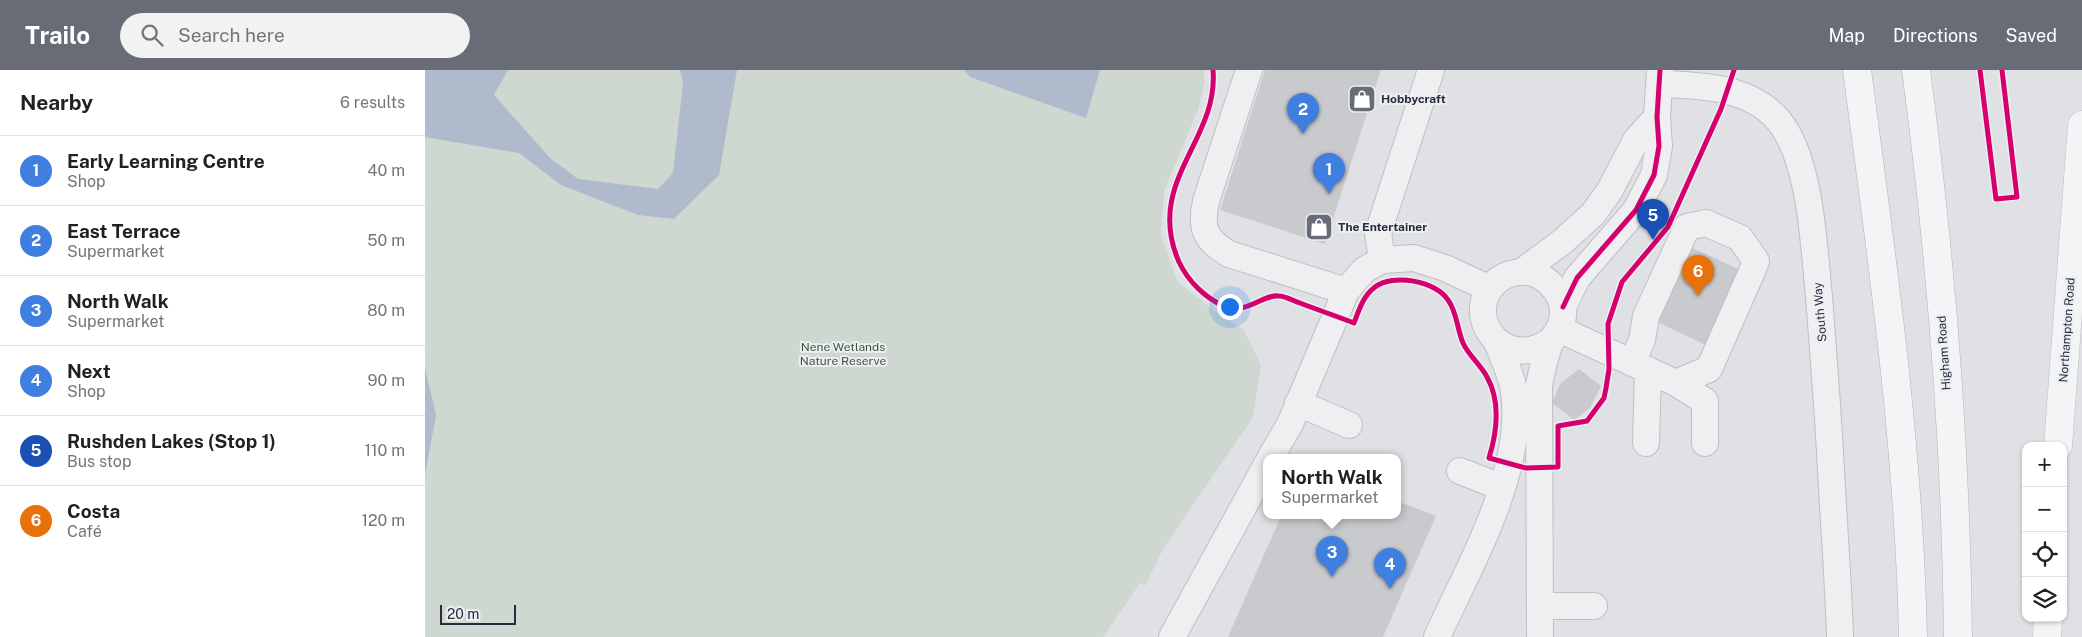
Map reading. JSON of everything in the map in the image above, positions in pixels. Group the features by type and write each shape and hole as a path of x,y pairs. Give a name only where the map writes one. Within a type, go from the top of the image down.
{"main road":[{"path":"1857,70 1889,313 1905,458 1911,546 1913,637"},
{"name":"Higham Road","path":"1916,70 1944,337 1957,551 1958,637"},
{"name":"Northampton Road","path":"2058,442 2082,125"},
{"path":"2047,637 2048,622"}],"street":[{"path":"1249,70 1206,201 1203,216 1207,236 1215,246 1229,254 1346,291"},
{"path":"1382,260 1378,233 1431,70"},
{"path":"1540,637 1539,385 1558,325 1577,278 1636,210 1654,175 1659,146 1657,117 1660,77"},
{"name":"South Way","path":"1660,77 1689,85 1728,91 1761,105 1778,120 1789,136 1797,155 1814,241 1825,368 1840,637"},
{"path":"1523,271 1562,242 1593,214 1610,190 1636,140 1657,117"},
{"path":"1646,443 1640,366 1646,316 1687,227 1706,223 1740,238 1756,261 1709,369 1676,383"},
{"path":"1272,454 1298,403 1346,291 1364,270 1382,260 1413,258 1445,268 1490,289"},
{"path":"1523,271 1534,273 1547,280 1560,296 1558,325 1542,347 1521,352 1507,348 1497,342 1489,333 1483,311 1490,289 1498,280 1510,274 1523,271"},
{"path":"1558,325 1676,383 1705,400 1705,443"},
{"path":"1437,637 1490,520 1501,487 1514,433 1514,392 1497,342"},
{"path":"1298,403 1349,425"},
{"path":"1172,637 1263,471"},
{"path":"1460,471 1501,487"},
{"path":"1540,606 1594,606"}],"green space":[{"name":"Nene Wetlands Nature Reserve","path":"425,70 1203,70 1205,81 1198,110 1164,191 1161,235 1177,281 1213,310 1244,330 1261,365 1253,417 1163,549 1145,586 1140,583 1103,637 425,637"}],"water":[{"path":"425,70 508,70 494,95 550,158 578,179 658,189 673,173 683,83 680,70 737,70 719,175 674,219 638,215 561,185 519,153 425,137"},
{"path":"964,70 1100,70 1086,118 970,77"},
{"path":"425,368 436,415 425,475"}],"building":[{"path":"1265,70 1381,70 1325,244 1220,210"},
{"path":"1688,246 1743,271 1708,346 1653,320"},
{"path":"1579,369 1601,386 1590,408 1574,420 1552,403 1560,384"},
{"path":"1401,503 1436,516 1383,637 1228,637 1280,519 1401,519"}],"cycle path":[{"path":"1213,70 1212,95 1205,119 1176,185 1170,208 1171,234 1179,262 1192,282 1204,294 1224,306 1240,308 1273,296 1281,296 1354,323 1367,295 1375,287 1383,283 1392,280 1414,281 1434,288 1442,293 1451,305 1463,343 1484,373 1491,387 1496,407 1496,428 1489,458 1526,468 1558,467 1558,426 1587,421 1604,398 1609,369 1608,324 1622,282 1668,227 1721,109 1734,70"},
{"path":"1563,307 1577,278 1636,210 1654,175 1659,146 1657,117 1660,70"},
{"path":"1980,70 1996,199 2017,197 2002,70"}],"place":[{"name":"Hobbycraft","path":"1362,99"},
{"name":"East Terrace","path":"1303,134"},
{"name":"Early Learning Centre","path":"1329,194"},
{"name":"The Entertainer","path":"1319,227"},
{"name":"Rushden Lakes (Stop 1)","path":"1653,240"},
{"name":"Costa","path":"1698,296"},
{"name":"North Walk","path":"1332,577"},
{"name":"Next","path":"1390,589"}]}
